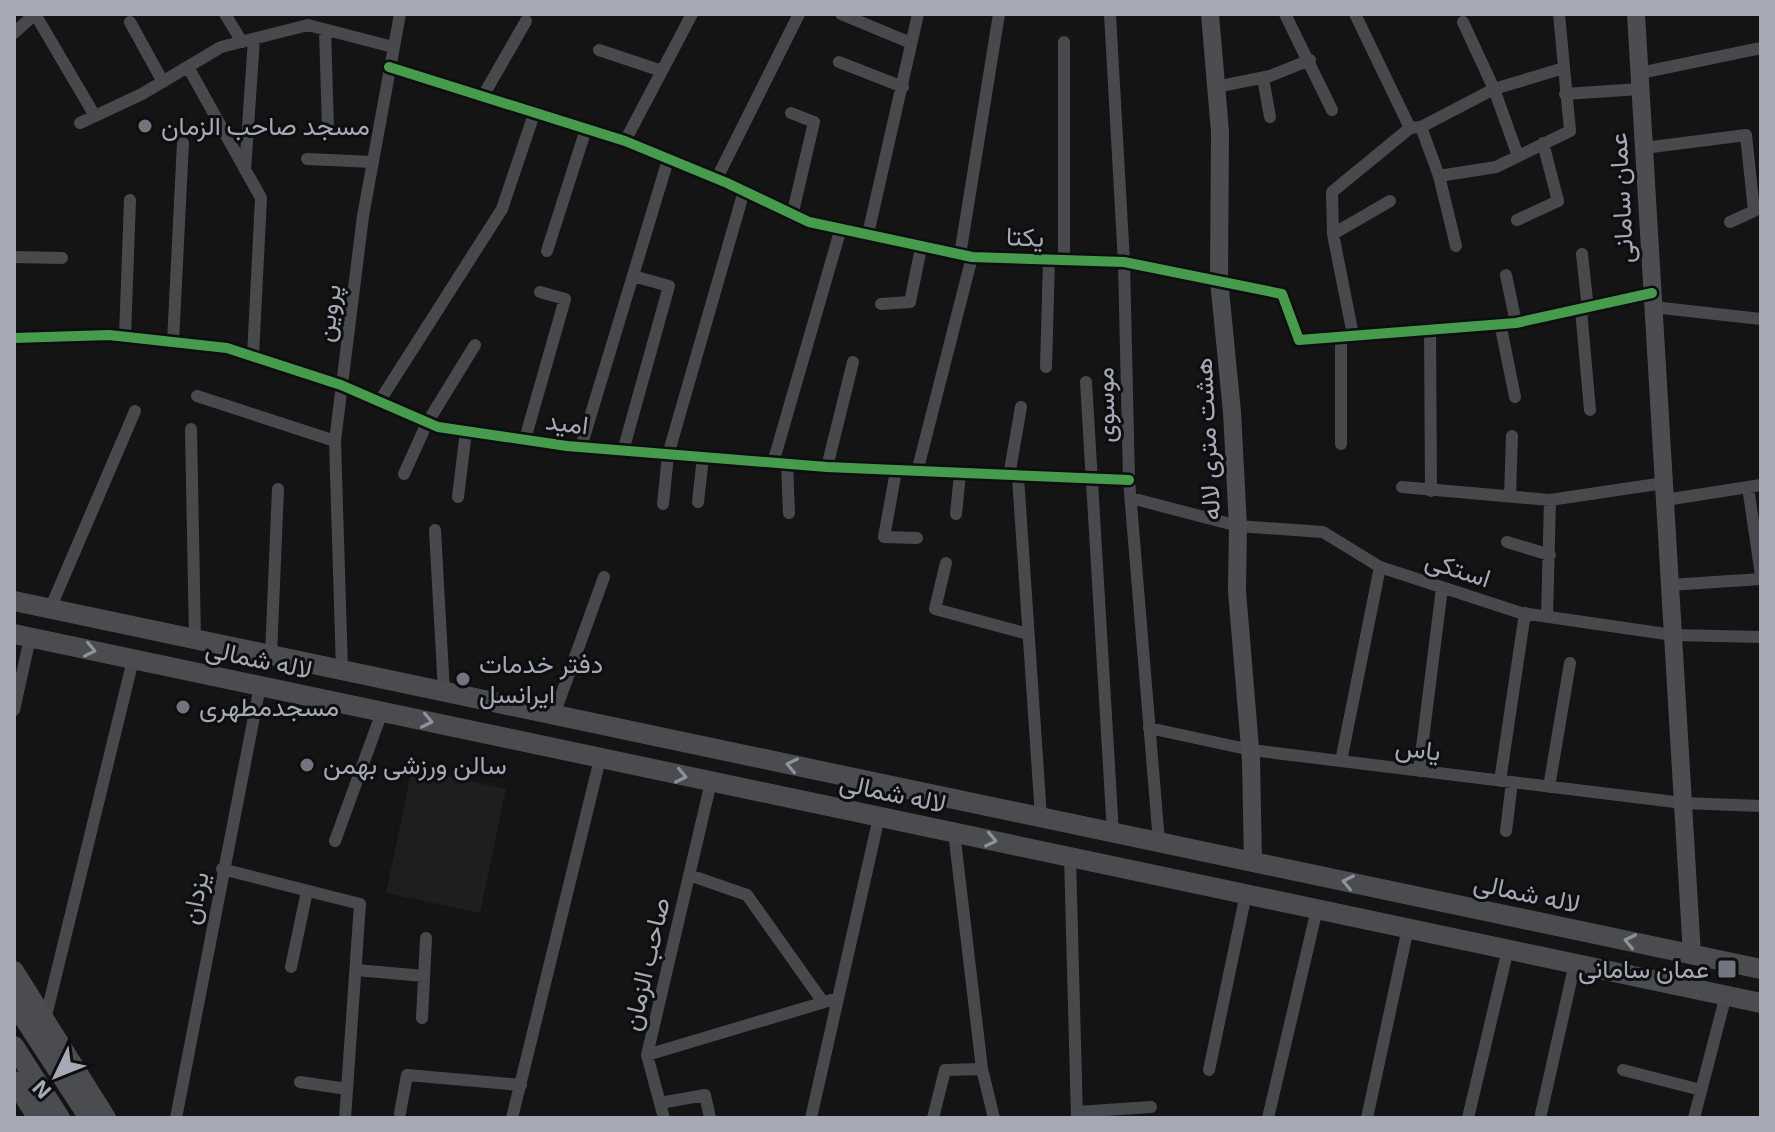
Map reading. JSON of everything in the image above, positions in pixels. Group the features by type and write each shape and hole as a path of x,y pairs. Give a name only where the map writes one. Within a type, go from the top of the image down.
{"main road":[{"name":"لاله شمالی","path":"14,601 1761,969"},
{"name":"لاله شمالی","path":"22,636 1761,1003"},
{"path":"473,731 480,699"},
{"path":"1364,919 1394,920 1403,912 1389,891"},
{"path":"1447,936 1437,921 1437,913 1450,908 1473,908"},
{"path":"14,971 106,1118"},
{"path":"14,1003 89,1118"},
{"path":"14,1046 60,1118"},
{"path":"14,1081 38,1118"}],"street":[{"path":"14,33 35,14 95,116"},
{"path":"225,14 248,40 245,170"},
{"name":"پروین","path":"342,670 335,441 373,162 399,14"},
{"path":"625,141 659,70 692,14"},
{"path":"716,180 799,14"},
{"path":"841,14 911,43"},
{"path":"868,234 918,14"},
{"path":"917,472 966,256 999,14"},
{"name":"موسوی","path":"1110,14 1124,262 1129,480 1159,842"},
{"name":"هشت متری لاله","path":"1210,14 1220,132 1219,280 1225,317 1238,526 1237,591 1251,750 1253,862"},
{"path":"1285,14 1332,110"},
{"path":"1355,14 1439,176 1456,246"},
{"path":"1439,176 1496,167 1570,131 1559,14"},
{"name":"عمان سامانی","path":"1636,14 1692,955"},
{"path":"483,96 526,21"},
{"path":"130,22 163,82"},
{"path":"1463,22 1494,89 1518,156"},
{"path":"80,123 163,82 221,47 308,25 393,47"},
{"path":"325,30 328,128"},
{"path":"1064,42 1064,259"},
{"path":"1565,94 1640,81 1761,48"},
{"path":"599,50 659,70"},
{"path":"1216,87 1263,78 1310,60"},
{"path":"839,62 903,87"},
{"path":"188,67 261,198 253,356"},
{"name":"یکتا","path":"389,67 625,141 744,191 792,216 966,256 1124,262 1282,294 1299,340 1516,323 1653,300"},
{"path":"1341,444 1347,335 1333,234 1332,192 1416,127 1494,89 1564,68"},
{"path":"1263,78 1270,117"},
{"path":"379,402 502,209 535,111"},
{"path":"791,113 814,122 792,216"},
{"path":"547,251 586,129"},
{"path":"1644,148 1746,135 1754,211 1730,222"},
{"path":"173,342 183,143"},
{"path":"1517,220 1558,201 1543,143"},
{"path":"307,159 373,162"},
{"path":"581,447 668,160"},
{"path":"663,504 668,455 744,191"},
{"path":"125,337 130,200"},
{"path":"1333,234 1390,201"},
{"path":"773,463 841,228"},
{"path":"881,304 910,302 921,248"},
{"path":"1582,254 1590,410"},
{"path":"14,257 62,258"},
{"path":"1046,367 1049,260"},
{"path":"1506,275 1516,323"},
{"path":"623,451 669,286 633,276"},
{"path":"525,439 565,299 540,292"},
{"path":"1653,300 1761,319"},
{"path":"1500,323 1515,397"},
{"path":"1430,328 1431,491"},
{"name":"امید","path":"14,338 125,337 227,348 341,385 427,423 581,447 827,467 1129,480"},
{"path":"404,474 427,423 475,345"},
{"path":"827,467 853,362"},
{"path":"1086,382 1113,833"},
{"path":"197,396 335,441"},
{"path":"1021,407 1013,476 1041,817"},
{"path":"50,609 135,411"},
{"path":"191,429 195,639"},
{"path":"458,497 466,431"},
{"path":"1510,496 1512,436"},
{"path":"698,502 703,457"},
{"path":"787,464 789,513"},
{"path":"896,471 884,537 917,538"},
{"path":"956,514 960,474"},
{"path":"1402,487 1550,500 1754,486 1761,577 1670,585"},
{"path":"271,655 278,489"},
{"name":"استکی","path":"1131,498 1238,526 1323,532 1380,567 1525,613 1673,635 1761,637"},
{"path":"1547,617 1550,500"},
{"path":"435,530 444,692"},
{"path":"1507,542 1550,555"},
{"path":"946,563 935,609 1028,634"},
{"path":"1341,761 1380,567"},
{"path":"554,715 604,577"},
{"path":"1419,771 1442,588"},
{"path":"1506,831 1506,782 1525,613"},
{"path":"14,710 22,636"},
{"path":"45,1020 133,660"},
{"path":"1549,787 1570,663"},
{"name":"یزدان","path":"176,1118 260,686"},
{"path":"335,841 382,712"},
{"name":"یاس","path":"1149,728 1251,750 1683,803 1761,806"},
{"path":"516,1117 521,1085 600,759"},
{"name":"صاحب الزمان","path":"711,782 647,1055 838,998"},
{"path":"811,1118 879,817"},
{"path":"954,832 982,1069 994,1118"},
{"path":"1070,857 1077,1115 1151,1107"},
{"path":"222,869 360,904 345,1118"},
{"path":"689,875 747,895 823,1002"},
{"path":"291,967 307,891"},
{"path":"1209,1070 1246,894"},
{"path":"1268,1118 1317,909"},
{"path":"1367,1118 1408,928"},
{"path":"422,1018 426,938"},
{"path":"1468,1118 1508,949"},
{"path":"1541,1114 1575,963"},
{"path":"356,970 424,976"},
{"path":"1694,1118 1726,995"},
{"path":"647,1055 664,1118"},
{"path":"933,1118 945,1070 982,1069"},
{"path":"1623,1070 1701,1090"},
{"path":"400,1113 407,1075 521,1085"},
{"path":"300,1082 347,1089"},
{"path":"660,1103 705,1095 710,1118"}],"shaded area":[{"path":"412,769 506,789 480,913 386,893"}],"cycle path":[{"path":"389,67 625,141 727,183 809,222 972,257 1124,262 1282,294 1299,340 1516,323 1652,293"},
{"path":"14,338 109,335 227,348 341,385 438,427 567,446 827,467 1129,480"}],"place":[{"name":"مسجد صاحب الزمان","path":"145,126"},
{"name":"دفتر خدمات ایرانسل","path":"463,679"},
{"name":"مسجدمطهری","path":"183,707"},
{"name":"سالن ورزشی بهمن","path":"307,765"},
{"name":"عمان سامانی","path":"1727,969"}]}
